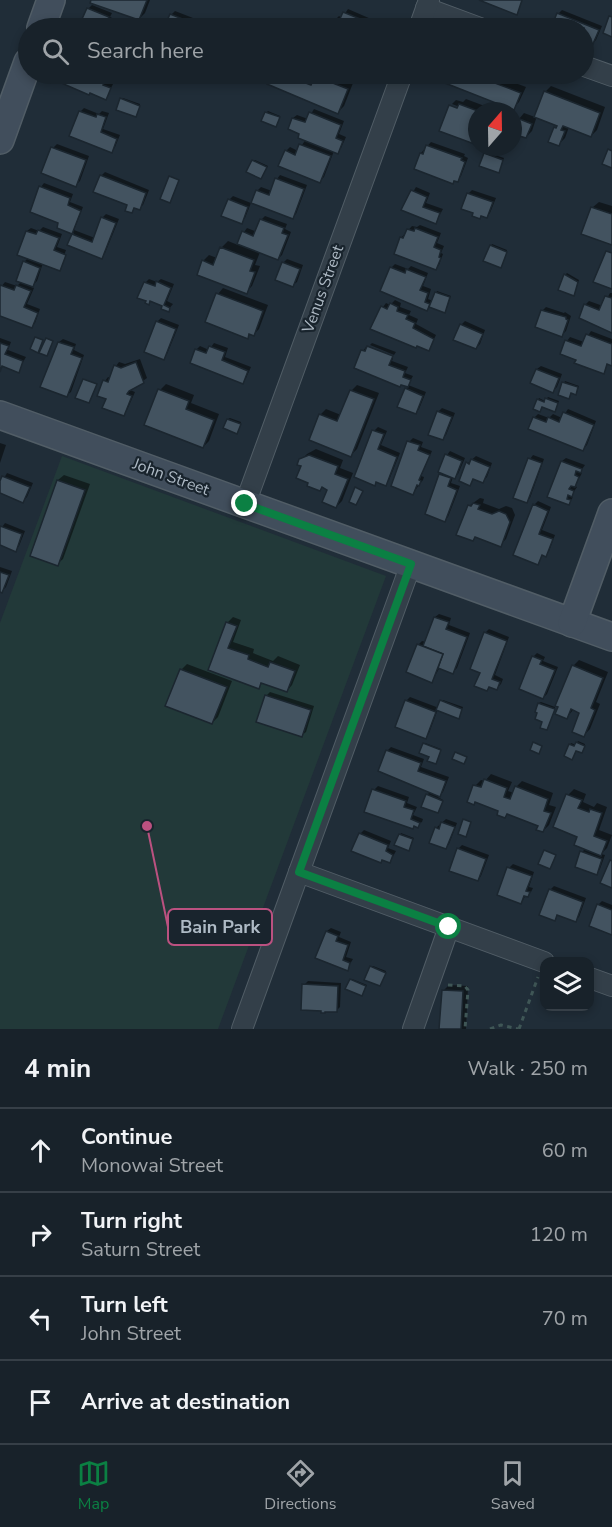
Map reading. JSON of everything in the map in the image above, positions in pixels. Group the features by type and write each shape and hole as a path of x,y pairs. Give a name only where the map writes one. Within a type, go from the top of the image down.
{"street":[{"path":"45,18 51,0"},
{"path":"428,4 458,18"},
{"path":"594,70 612,76"},
{"path":"0,140 20,84"},
{"name":"Venus Street","path":"245,504 398,84"},
{"name":"John Street","path":"0,415 612,637"},
{"path":"572,622 612,513"},
{"path":"242,1029 411,564"},
{"path":"299,872 449,927 540,968"},
{"path":"413,1029 449,927"},
{"path":"594,979 612,986"}],"path":[{"path":"490,1029 501,1025 518,1029 540,974"},
{"path":"440,984 467,988 465,1029"}],"green space":[{"path":"62,456 386,576 218,1029 0,1029 0,623"}],"building":[{"path":"91,0 147,0 140,18 133,18 90,3"},
{"path":"479,0 522,0 517,15"},
{"path":"87,8 109,17 108,18 82,18"},
{"path":"343,12 358,18 340,18"},
{"path":"557,13 569,18 555,18"},
{"path":"170,14 180,18 168,18"},
{"path":"609,16 612,17 612,37 603,33"},
{"path":"594,28 599,30 594,41"},
{"path":"64,84 103,84 111,88 106,100 90,93 89,95"},
{"path":"267,84 335,84 348,89 338,114"},
{"path":"448,84 497,84 521,93 517,102 494,102"},
{"path":"544,91 600,113 591,137 563,126 561,130 565,131 559,146 548,142 554,127 557,126 534,117"},
{"path":"120,98 140,106 136,117 116,110"},
{"path":"459,104 468,107 468,142 439,131 449,105 457,108"},
{"path":"79,111 96,117 97,114 106,117 101,132 117,139 112,153 69,136"},
{"path":"265,112 280,117 276,127 261,121"},
{"path":"309,112 341,125 336,138 343,141 338,154 298,138 299,134 288,129 292,118 305,122"},
{"path":"522,120 532,124 526,138 522,137"},
{"path":"299,144 331,156 320,183 278,166 285,150 295,155"},
{"path":"426,145 462,158 461,160 465,162 458,182 454,181 453,184 414,169"},
{"path":"51,147 86,160 76,187 41,173"},
{"path":"608,149 612,151 612,168 602,164"},
{"path":"483,156 492,156 503,160 499,173 479,166"},
{"path":"252,160 267,167 261,179 246,172"},
{"path":"100,175 146,193 140,210 134,208 132,213 125,211 127,205 93,192"},
{"path":"169,176 179,180 170,203 160,199"},
{"path":"275,178 304,189 293,219 251,203 256,190 269,195"},
{"path":"39,186 70,198 68,205 81,211 72,234 57,228 58,223 30,212"},
{"path":"411,190 427,197 423,207 440,213 436,224 401,210"},
{"path":"467,193 493,202 487,218 481,216 480,219 472,216 473,213 461,209"},
{"path":"228,199 248,207 242,224 221,216"},
{"path":"591,207 612,214 612,245 581,234"},
{"path":"101,217 116,223 102,259 67,245 72,234 92,242"},
{"path":"260,219 284,228 282,233 288,235 278,260 237,244 242,231 253,236"},
{"path":"415,228 438,237 434,247 441,250 439,257 441,258 436,270 394,254 400,237 403,238 407,229 414,231"},
{"path":"38,230 59,238 54,250 66,255 60,271 17,255 26,231 36,234"},
{"path":"490,245 507,252 501,268 483,261"},
{"path":"220,247 254,260 250,271 255,272 247,294 197,275 202,260 213,265"},
{"path":"606,251 612,253 612,289 593,282"},
{"path":"23,261 40,268 33,287 16,281"},
{"path":"282,262 300,269 293,287 275,280"},
{"path":"390,267 405,273 406,269 426,277 420,290 428,293 425,302 430,304 427,311 380,291"},
{"path":"564,274 578,282 574,296 558,290"},
{"path":"156,281 171,288 164,305 170,308 169,312 161,309 162,306 150,301 149,305 145,303 146,301 137,298 144,282 155,286"},
{"path":"0,285 14,290 16,285 31,291 24,307 38,313 32,328 0,316"},
{"path":"435,292 450,297 445,313 429,307"},
{"path":"216,293 263,311 254,336 249,334 248,339 205,322"},
{"path":"605,296 612,298 612,333 579,318 584,304 599,310"},
{"path":"390,303 398,307 397,311 408,315 406,319 415,323 413,328 434,339 429,351 370,329 381,306 387,309"},
{"path":"541,310 566,317 568,320 562,337 535,327"},
{"path":"156,321 176,329 164,360 144,352"},
{"path":"460,324 483,334 476,349 453,340"},
{"path":"586,334 612,344 612,366 607,364 604,374 574,363 576,360 560,354 565,340 581,346"},
{"path":"35,337 43,340 38,353 30,349"},
{"path":"46,338 53,341 47,356 39,353"},
{"path":"58,342 74,347 71,354 82,358 67,397 40,387"},
{"path":"0,343 9,346 5,354 23,361 19,373 2,366 0,372"},
{"path":"209,346 225,352 222,360 248,371 243,384 190,363 195,349 206,353"},
{"path":"367,346 393,356 389,365 405,371 403,377 411,380 408,387 401,385 400,387 354,368 361,350 365,351"},
{"path":"136,362 144,383 127,394 132,396 124,416 102,408 106,399 97,396 103,380 108,382 114,365 121,368"},
{"path":"536,369 559,378 553,393 530,383"},
{"path":"83,379 97,384 89,403 75,398"},
{"path":"562,382 578,387 576,395 571,393 569,399 558,395"},
{"path":"405,388 423,396 416,414 397,407"},
{"path":"158,389 189,401 186,409 214,420 203,448 144,425"},
{"path":"350,390 374,399 351,457 309,440 319,414 337,421"},
{"path":"545,398 558,403 555,412 542,407 540,412 533,409 537,399 544,402"},
{"path":"437,411 452,417 443,440 428,435"},
{"path":"563,412 594,425 583,451 528,429 533,417 546,422 548,417 559,422"},
{"path":"227,419 241,424 237,434 223,428"},
{"path":"372,430 384,434 378,449 397,457 386,486 376,482 375,486 354,477"},
{"path":"407,441 420,445 418,450 430,455 419,480 421,481 419,486 417,485 413,495 391,486"},
{"path":"445,454 462,461 455,479 438,472"},
{"path":"309,455 338,466 335,474 348,479 336,508 322,502 327,490 322,487 320,491 307,486 308,483 296,478 301,466 297,465 299,459"},
{"path":"528,458 542,463 527,503 513,498"},
{"path":"471,459 490,467 483,483 473,479 470,486 459,481 466,462 469,464"},
{"path":"561,461 582,469 581,473 576,471 575,475 579,477 575,487 571,486 569,489 574,491 572,497 568,495 567,499 571,500 569,505 547,497"},
{"path":"439,474 451,478 448,486 457,490 445,522 425,514"},
{"path":"2,476 30,487 23,503 0,493"},
{"path":"57,480 85,490 58,566 30,556"},
{"path":"355,487 363,491 356,505 349,502"},
{"path":"473,503 480,505 478,509 492,514 499,511 506,514 510,522 501,547 475,537 473,541 456,535 468,505 471,506"},
{"path":"533,504 548,511 539,534 553,539 546,557 542,555 538,565 513,555"},
{"path":"0,526 22,534 16,552 0,545"},
{"path":"0,572 9,575 2,593 0,592"},
{"path":"434,617 449,622 446,629 467,637 453,674 438,668 443,654 423,646"},
{"path":"226,622 237,626 228,648 249,655 248,659 268,667 270,662 295,671 287,692 261,683 259,689 208,670"},
{"path":"484,632 507,641 492,679 500,682 497,690 489,687 487,691 474,686 480,673 470,669"},
{"path":"417,644 443,654 432,683 406,672"},
{"path":"532,656 542,660 540,664 555,670 543,699 519,689"},
{"path":"572,665 603,678 591,708 595,710 584,737 572,732 579,713 571,709 567,719 555,714 558,707 555,706"},
{"path":"180,669 227,687 212,724 165,706"},
{"path":"265,695 311,710 302,737 256,722"},
{"path":"405,700 436,712 426,739 395,727"},
{"path":"440,700 462,709 459,719 436,710"},
{"path":"538,703 555,709 547,730 540,728 542,722 535,719"},
{"path":"533,742 542,746 539,754 530,750"},
{"path":"576,742 585,746 582,753 576,751 572,760 564,756 569,744 574,746"},
{"path":"423,743 441,750 436,764 427,761 429,757 419,753"},
{"path":"386,750 421,763 418,771 446,781 440,797 378,771"},
{"path":"455,752 467,757 464,764 452,759"},
{"path":"484,779 507,788 504,797 510,799 515,786 548,799 544,811 551,813 543,832 536,830 538,826 507,814 505,818 497,815 498,811 475,802 474,805 467,802 473,785 481,787"},
{"path":"372,789 406,801 404,807 414,810 411,819 420,823 418,828 414,826 413,829 364,812"},
{"path":"426,794 443,801 438,813 421,807"},
{"path":"566,794 582,800 578,808 602,813 594,836 607,841 601,856 574,845 577,837 553,827"},
{"path":"463,819 471,822 466,837 458,834"},
{"path":"441,822 455,827 446,849 429,843 435,827 439,829"},
{"path":"359,833 388,845 386,851 393,855 390,863 382,860 381,863 351,851"},
{"path":"399,834 413,839 409,851 394,845"},
{"path":"457,848 486,859 478,881 449,871"},
{"path":"544,850 556,855 550,869 538,864"},
{"path":"580,851 602,859 597,875 575,867"},
{"path":"610,860 612,861 612,888 600,883"},
{"path":"507,867 532,876 526,891 530,892 528,897 524,896 521,904 497,895"},
{"path":"549,889 583,902 576,922 557,915 555,921 539,915"},
{"path":"597,904 612,910 612,935 589,926"},
{"path":"326,931 338,936 336,941 348,945 343,960 350,963 348,971 315,958"},
{"path":"370,966 386,973 380,986 364,980"},
{"path":"350,979 366,986 362,996 345,989"},
{"path":"302,984 338,986 337,1012 321,1013 321,1011 301,1010"},
{"path":"442,990 463,991 461,1029 439,1029"}],"place":[{"name":"Bain Park","path":"147,826"}],"route":[{"path":"245,504 411,564 299,872 449,927"}]}
